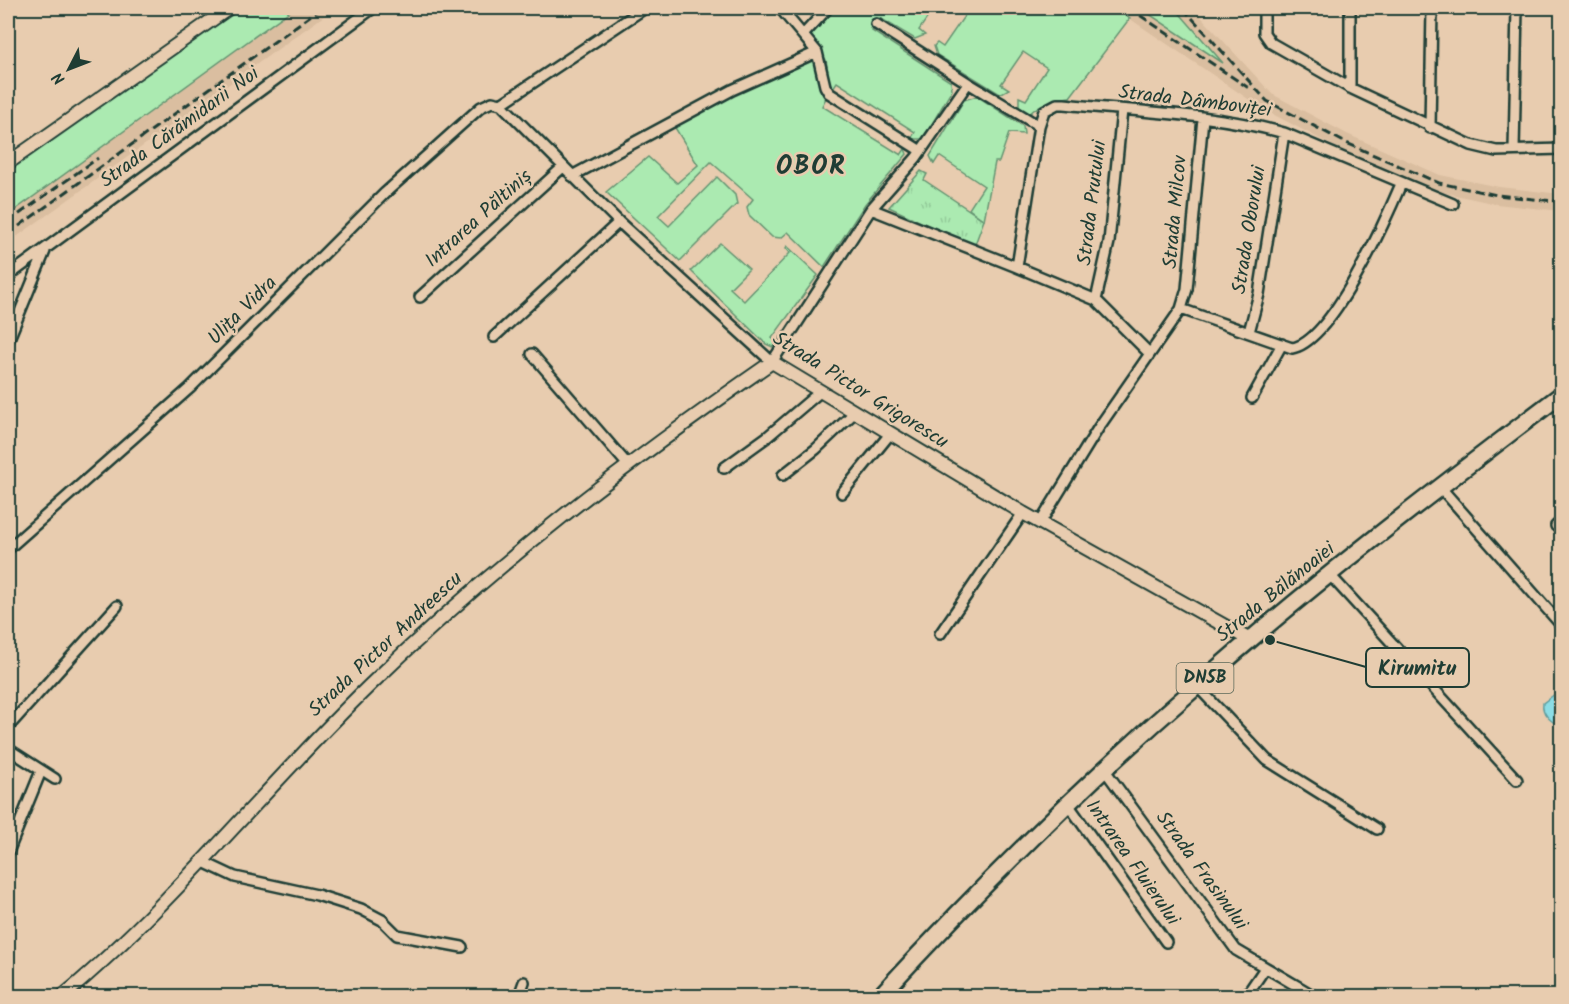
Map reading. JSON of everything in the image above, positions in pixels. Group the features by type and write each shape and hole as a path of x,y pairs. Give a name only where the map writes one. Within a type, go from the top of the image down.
{"main road":[{"name":"Strada Bălănoaiei","path":"880,996 960,911 1068,804 1197,686 1330,575 1562,394"}],"street":[{"path":"8,163 229,8"},
{"name":"Strada Cărămidarii Noi","path":"8,276 373,8"},
{"name":"Ulița Vidra","path":"8,549 190,388 413,167 481,107 492,102 501,104 645,8"},
{"path":"780,8 816,52 825,86 830,93 921,152"},
{"path":"803,35 828,8"},
{"path":"1264,8 1264,33 1271,43 1350,88 1430,128 1478,147 1514,150 1562,149"},
{"path":"1350,8 1350,88"},
{"path":"1430,128 1432,8"},
{"path":"1514,150 1516,8"},
{"path":"876,24 1039,126 1017,267"},
{"path":"572,176 732,90 816,52"},
{"path":"772,362 871,209 921,152 968,82"},
{"name":"Strada Pictor Grigorescu","path":"501,104 619,222 772,362 1040,523 1250,640"},
{"name":"Strada Dâmboviței","path":"1039,126 1044,111 1057,104 1248,124 1284,133 1453,204"},
{"name":"Strada Prutului","path":"1096,300 1109,242 1122,110"},
{"name":"Strada Milcov","path":"1181,309 1187,289 1203,118"},
{"name":"Strada Oborului","path":"1249,332 1259,294 1284,133"},
{"name":"Intrarea Păltiniș","path":"420,297 563,167"},
{"path":"1040,523 1099,427 1181,309 1292,348 1304,344 1334,309 1368,258 1401,184"},
{"path":"871,209 1096,300 1105,306 1149,353"},
{"path":"494,337 619,222"},
{"path":"8,333 46,249"},
{"path":"1252,398 1282,344"},
{"path":"532,354 627,464"},
{"name":"Strada Pictor Andreescu","path":"63,996 138,929 318,736 490,574 627,464 772,362"},
{"path":"724,468 767,437 821,391"},
{"path":"783,476 855,412"},
{"path":"842,493 890,434"},
{"path":"1441,488 1562,626"},
{"path":"940,634 1023,513"},
{"path":"1330,575 1517,780"},
{"path":"8,727 117,606"},
{"path":"1197,686 1267,760 1377,829"},
{"path":"8,749 56,779"},
{"name":"Strada Frasinului","path":"1104,769 1233,946 1265,968 1314,996"},
{"path":"8,852 41,771"},
{"name":"Intrarea Fluierului","path":"1068,804 1166,942"},
{"path":"201,861 235,877 317,895 361,909 381,920 397,935 462,947"},
{"path":"1246,996 1265,968"},
{"path":"519,996 524,982"}],"shaded area":[{"path":"294,8 335,8 8,243 8,215"},
{"path":"1114,8 1193,8 1272,94 1347,134 1440,175 1499,187 1561,194 1561,211 1496,204 1437,191 1341,150 1263,109"}],"green space":[{"path":"238,8 294,8 8,215 8,169"},
{"path":"835,8 934,8 919,30 925,35 915,39 880,18 872,31 951,82 952,90 923,139 911,139 915,132 837,82 833,88 830,85 826,60 810,35"},
{"path":"955,8 1114,8 1130,18 1070,97 1048,102 1029,114 1019,108 1019,97 1026,100 1047,68 1023,52 1001,84 1009,89 1000,94 937,55 934,46 937,43 943,47 965,15"},
{"path":"1140,8 1175,8 1223,63"},
{"path":"813,58 821,91 826,98 822,106 901,155 905,149 907,154 865,204 824,267 788,232 781,238 772,237 749,215 747,207 753,199 711,162 658,216 669,226 717,177 735,195 737,204 680,261 606,192 648,157 677,183 698,165 674,126 735,93"},
{"path":"977,96 1023,126 1024,134 1009,133 999,162 995,162 984,220 969,209 984,186 939,156 934,164 930,156 964,100"},
{"path":"921,171 927,174 924,180 984,220 974,247 889,207"},
{"path":"720,243 749,269 730,288 744,301 790,253 787,246 818,275 772,338 777,342 773,347 766,344 691,271"}],"water":[{"path":"1555,694 1561,704 1561,728 1548,718 1543,707 1543,703"}],"railway":[{"path":"8,234 321,8"},
{"path":"1129,8 1250,89"},
{"path":"1183,8 1267,101 1344,142 1439,183 1497,195 1562,202"},
{"path":"8,222 98,158"}],"place":[{"name":"Kirumitu","path":"1270,640"}],"district":[{"name":"OBOR","path":"811,167"}]}
